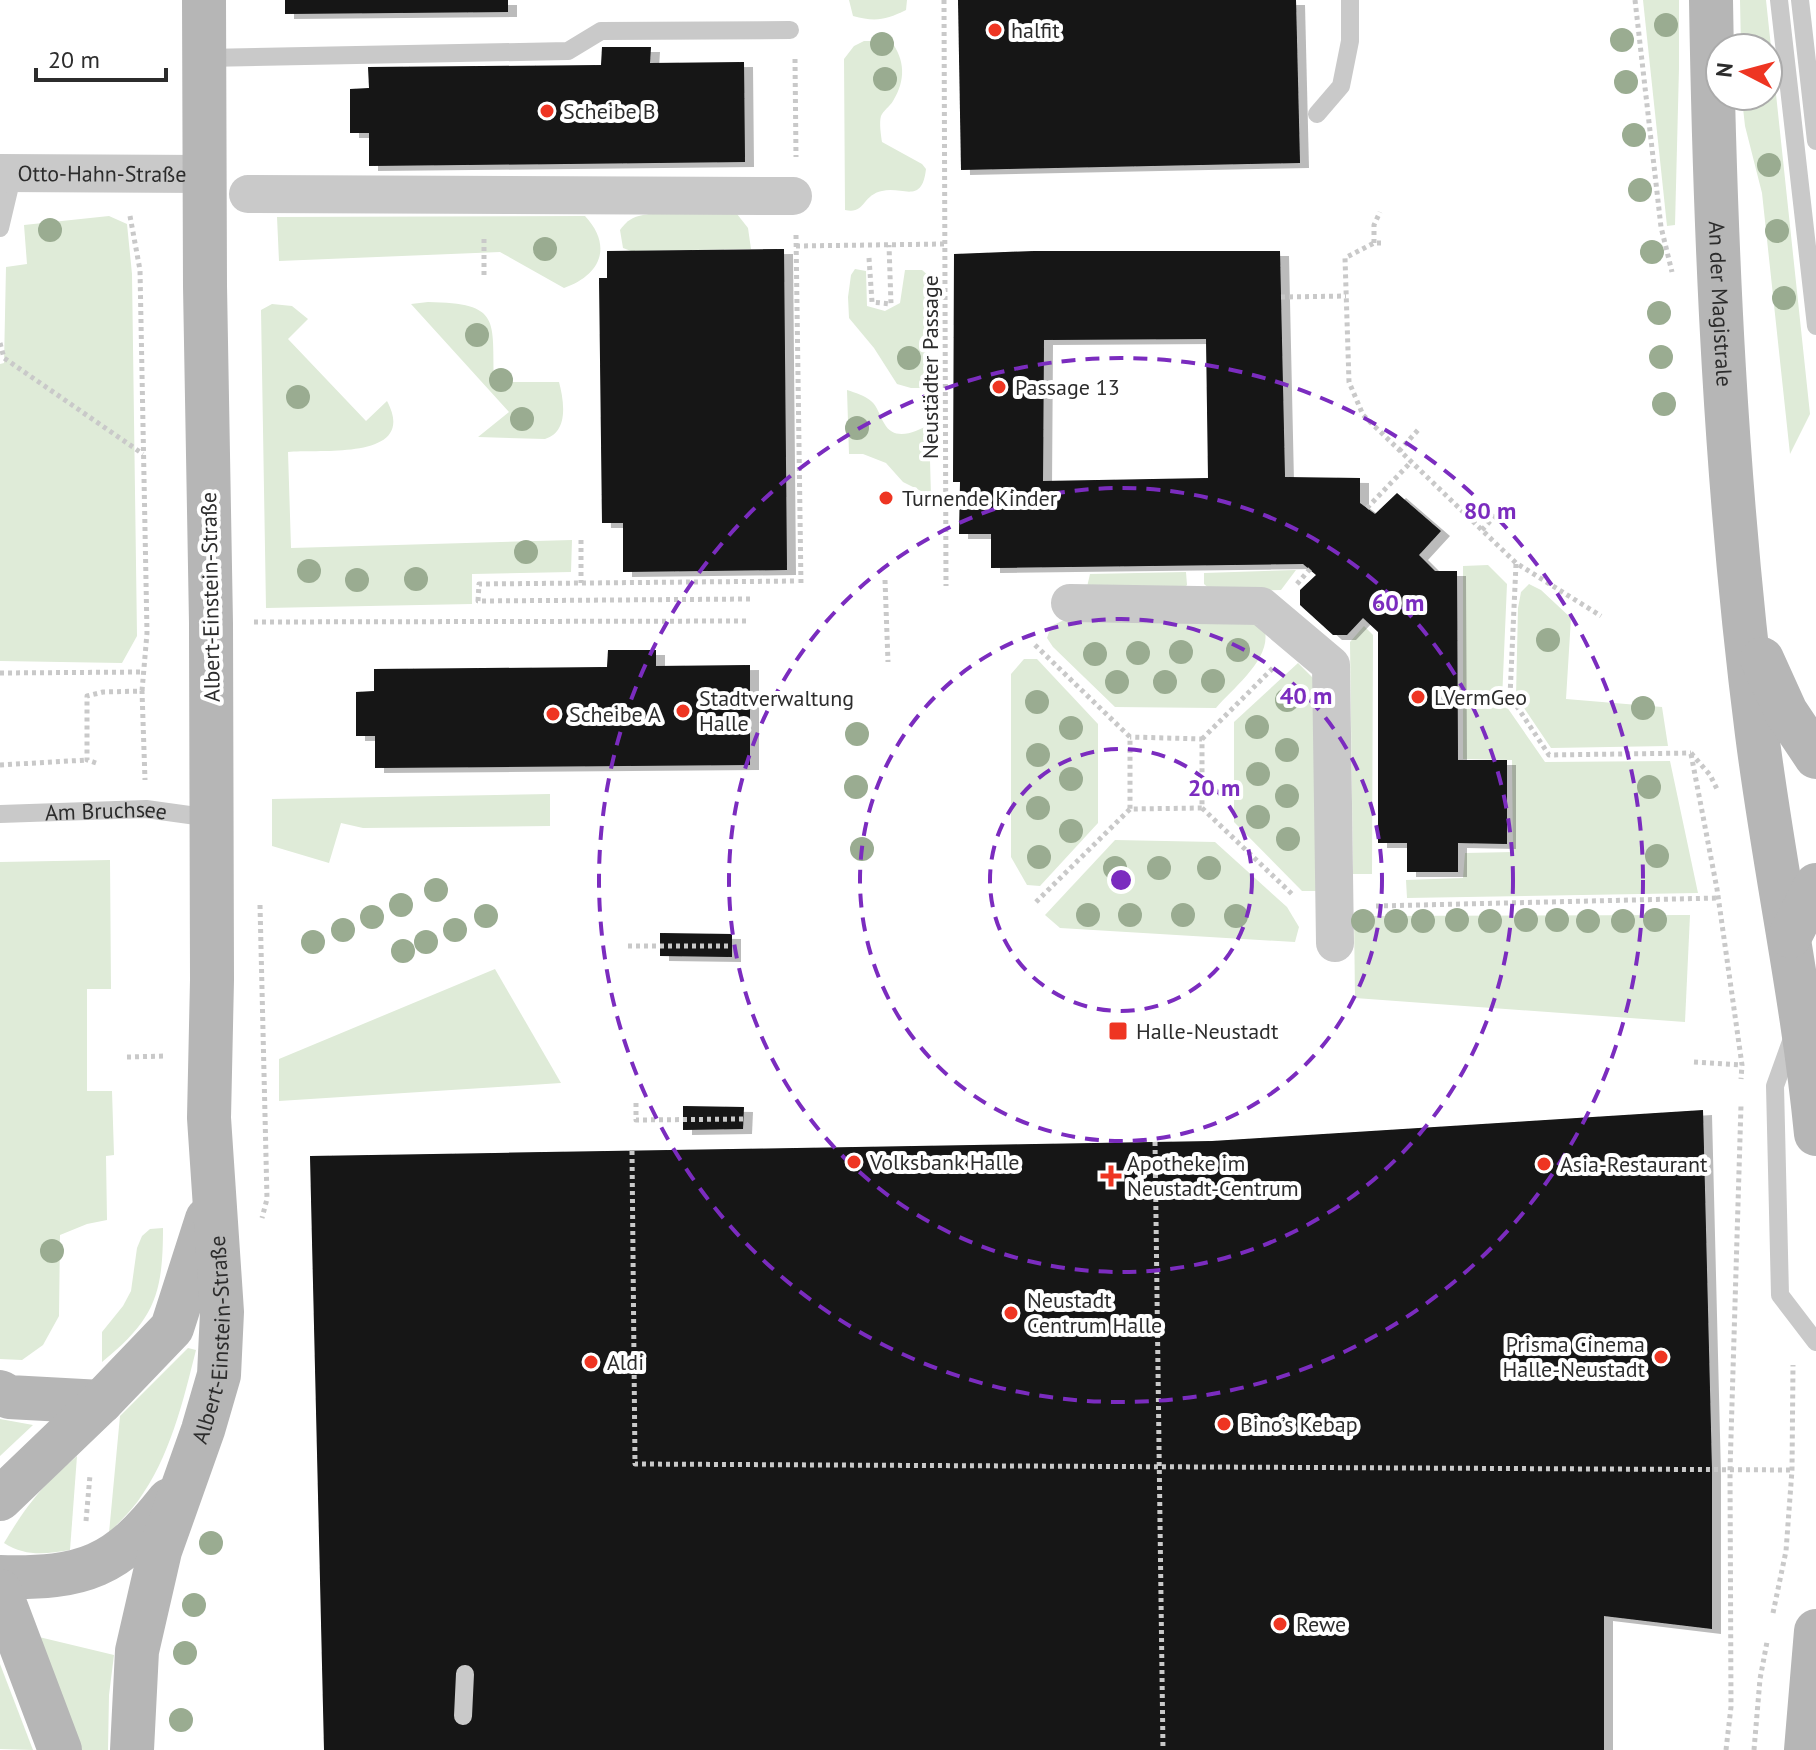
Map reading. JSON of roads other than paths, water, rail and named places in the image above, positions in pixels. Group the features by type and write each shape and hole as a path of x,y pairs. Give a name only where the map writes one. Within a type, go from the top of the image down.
{"street":[{"name":"Albert-Einstein-Straße","path":"132,1750 137,1651 160,1551 219,1375 222,1312 209,1118 212,980 211,623 204,0"},
{"name":"An der Magistrale","path":"1711,0 1714,182 1723,366 1744,607 1774,853 1790,936 1816,1134"},
{"name":"Otto-Hahn-Straße","path":"7,173 206,174"},
{"path":"248,194 795,199"},
{"path":"1070,603 1261,606 1331,665 1335,925"},
{"name":"An der Magistrale","path":"1744,607 1786,712 1816,757"},
{"path":"1790,936 1816,885"},
{"name":"Albert-Einstein-Straße","path":"0,1499 101,1402 172,1328 215,1194"},
{"path":"0,1392 9,1397 101,1402"},
{"name":"Albert-Einstein-Straße","path":"0,1577 40,1578 85,1570 121,1553 153,1521 183,1482"},
{"path":"0,1591 60,1750"},
{"path":"1805,1745 1816,1631"}],"lane":[{"path":"1317,114 1341,86 1350,41 1350,0"},
{"path":"1779,0 1816,323"},
{"path":"1800,0 1816,141"},
{"path":"205,58 568,51 601,31 793,38"},
{"path":"0,228 7,173"},
{"name":"Am Bruchsee","path":"0,814 146,809 211,818"},
{"path":"1801,1015 1775,1086 1780,1295 1816,1342"},
{"path":"463,1716 465,1674"}],"place":[{"name":"halfit","path":"995,30"},
{"name":"Scheibe B","path":"547,111"},
{"name":"Passage 13","path":"999,387"},
{"name":"Turnende Kinder","path":"886,498"},
{"name":"LVermGeo","path":"1418,697"},
{"name":"Stadtverwaltung Halle","path":"683,711"},
{"name":"Scheibe A","path":"553,714"},
{"name":"Halle-Neustadt","path":"1118,1031"},
{"name":"Volksbank Halle","path":"854,1162"},
{"name":"Asia-Restaurant","path":"1544,1164"},
{"name":"Apotheke im Neustadt-Centrum","path":"1111,1176"},
{"name":"Neustadt Centrum Halle","path":"1011,1313"},
{"name":"Prisma Cinema Halle-Neustadt","path":"1661,1357"},
{"name":"Aldi","path":"591,1362"},
{"name":"Bino’s Kebap","path":"1224,1424"},
{"name":"Rewe","path":"1280,1624"}]}
